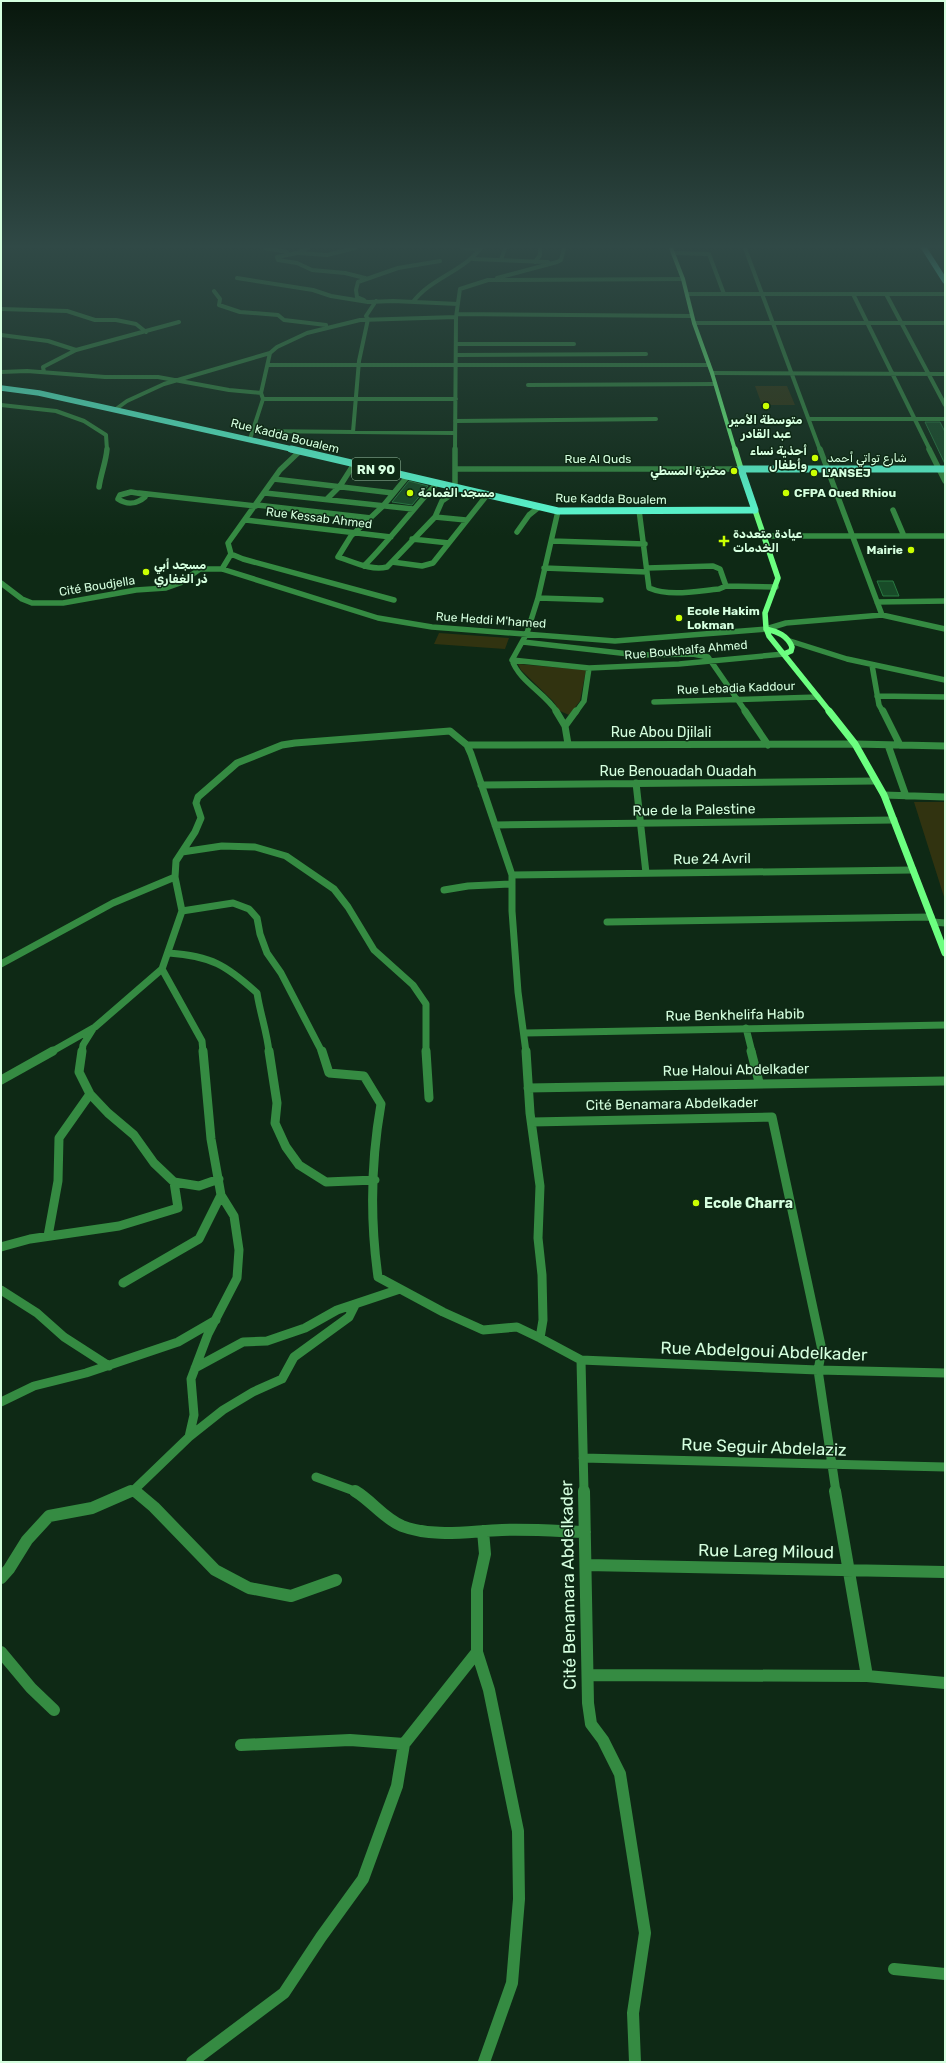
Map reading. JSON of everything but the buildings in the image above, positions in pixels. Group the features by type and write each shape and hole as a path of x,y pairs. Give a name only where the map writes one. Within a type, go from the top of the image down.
{"main road":[{"name":"Rue Kadda Boualem","path":"1,388 39,393 116,409 558,511 755,510"},
{"name":"شارع تواتي أحمد","path":"741,469 942,469"},
{"path":"741,469 755,510"}],"street":[{"path":"63,344 76,350"},
{"path":"44,372 43,367 76,350 98,344"},
{"path":"116,409 127,401 164,384 181,381 270,352 285,344"},
{"path":"353,432 357,399 358,365 363,344"},
{"path":"408,476 383,506 340,549 338,557 364,566 383,569 392,562 412,539 435,517 442,501 457,488 455,469 456,344"},
{"path":"702,344 741,469"},
{"path":"782,344 828,469 851,536 882,615"},
{"path":"877,344 914,419 942,469 945,481"},
{"path":"913,344 945,405"},
{"path":"250,439 254,431 263,399 261,393 270,352"},
{"path":"456,355 646,354"},
{"path":"268,365 709,365"},
{"path":"1,372 44,372 90,377 158,377 229,390 261,393"},
{"path":"712,373 945,374"},
{"path":"528,385 715,384"},
{"path":"263,399 456,399"},
{"path":"1,405 56,411 84,421 106,435 108,444 106,452 107,458 101,470 99,487"},
{"path":"455,421 656,419"},
{"path":"809,419 945,419"},
{"path":"254,431 455,433"},
{"path":"222,569 231,554 228,544 280,470 300,451"},
{"path":"327,499 340,486 354,464"},
{"name":"Rue Al Quds","path":"455,469 741,469"},
{"path":"274,479 393,493"},
{"path":"364,566 437,483"},
{"path":"139,493 371,518"},
{"path":"265,493 413,509"},
{"path":"392,562 422,566 430,565 487,495"},
{"path":"517,532 529,515 539,507"},
{"path":"639,510 649,588 659,592 719,590 726,586 776,587"},
{"path":"755,510 778,578 776,587 768,603 764,619 766,628 784,654 855,744 884,795 945,953"},
{"path":"893,510 904,536"},
{"path":"558,511 538,598 527,633 512,660 515,669 550,701 565,726 568,744"},
{"path":"435,517 466,520"},
{"name":"Rue Kessab Ahmed","path":"246,520 391,537"},
{"path":"764,536 945,536"},
{"path":"412,539 449,543"},
{"path":"552,541 644,544"},
{"path":"231,554 243,559 394,600"},
{"path":"544,568 647,570 715,566 720,569 726,586"},
{"name":"Cité Boudjella","path":"1,583 22,600 32,603 64,603 136,590 166,588 180,583 200,570 222,569"},
{"name":"Rue Heddi M'hamed","path":"222,569 378,618 432,627 527,633 614,642 766,628 786,622 882,615 945,629"},
{"path":"538,598 601,600"},
{"path":"877,602 945,602"},
{"path":"766,628 779,632 790,641 809,649 872,665 945,680"},
{"path":"784,654 791,651 792,647 790,641"},
{"path":"523,642 638,655 693,654 708,657 712,660 768,744"},
{"path":"613,652 614,642"},
{"name":"Rue Boukhalfa Ahmed","path":"512,660 589,668 635,666 784,654"},
{"path":"635,666 638,655"},
{"path":"872,665 879,705 900,745"},
{"path":"565,726 584,701 589,668"},
{"path":"877,696 945,697"},
{"name":"Rue Lebadia Kaddour","path":"654,702 818,697"},
{"path":"1,1080 94,1027 162,969 169,953 182,911 175,877 176,861 195,832 201,818 196,803 198,797 237,763 282,745 450,731 467,745 512,879 512,911 518,992 525,1033 528,1088 540,1186 538,1238 542,1275 543,1320 540,1338"},
{"name":"Rue Abou Djilali","path":"467,745 855,744 945,746"},
{"path":"888,745 906,796"},
{"name":"Rue Benouadah Ouadah","path":"481,785 875,781"},
{"path":"636,784 646,873"},
{"path":"884,795 945,797"},
{"name":"Rue de la Palestine","path":"495,825 894,820"},
{"path":"182,852 222,846 255,847 286,856 334,889 348,907 358,926 374,950 414,985 426,1004 426,1043 429,1098"},
{"name":"Rue 24 Avril","path":"444,890 512,879 646,873 913,870"},
{"path":"1,964 113,903 175,877"},
{"path":"182,911 233,903 249,909 257,918 267,953 280,973 324,1055 329,1073 364,1076 381,1104 375,1139 374,1241 378,1277 443,1312 483,1330 517,1327 581,1360"},
{"path":"607,922 932,920 945,923"},
{"path":"169,953 187,954 212,960 239,977 257,993 260,1012 267,1032 270,1058 275,1080 277,1103 276,1123 286,1146 298,1165 326,1182 375,1180"},
{"path":"162,969 202,1042 211,1139 221,1195 234,1216 239,1250 236,1278 208,1334 191,1380 194,1415 188,1436"},
{"name":"Rue Benkhelifa Habib","path":"525,1033 945,1025"},
{"path":"94,1027 83,1045 79,1072 90,1094 108,1113 134,1135 154,1163 174,1182 199,1186 219,1179"},
{"path":"746,1028 759,1082"},
{"name":"Rue Haloui Abdelkader","path":"528,1088 759,1082 945,1081"},
{"path":"48,1236 58,1181 58,1138 90,1094"},
{"name":"Cité Benamara Abdelkader","path":"532,1122 772,1117 822,1350 818,1370 831,1465 867,1676"},
{"path":"1,1247 48,1236 117,1227 148,1219 178,1208 174,1182"},
{"path":"123,1283 199,1239 221,1195"},
{"path":"195,1368 243,1342 267,1341 305,1328 337,1310 400,1289"},
{"path":"1,1290 37,1313 64,1337 109,1366"},
{"path":"1,1578 9,1569 27,1540 49,1516 92,1508 134,1490 188,1436 223,1410 253,1392 282,1379 294,1357 349,1317 355,1305"},
{"path":"1,1402 34,1386 109,1366 178,1342 216,1320"},
{"name":"Cité Benamara Abdelkader","path":"581,1360 588,1703 591,1724 603,1740 620,1774 645,1933 633,2013 635,2062"},
{"name":"Rue Abdelgoui Abdelkader","path":"581,1360 818,1370 945,1373"},
{"name":"Rue Seguir Abdelaziz","path":"583,1458 945,1467"},
{"path":"316,1477 352,1490 364,1497 379,1512 403,1526 426,1531 463,1533 483,1531 585,1532"},
{"path":"134,1490 154,1507 215,1570 249,1588 291,1596 336,1580"},
{"path":"483,1531 485,1554 477,1590 477,1652 489,1690 518,1831 519,1899 512,1983 484,2062"},
{"name":"Rue Lareg Miloud","path":"586,1565 945,1572"},
{"path":"1,1652 31,1688 54,1710"},
{"path":"192,2062 284,1994 321,1937 363,1879 397,1786 404,1744 438,1699 477,1652"},
{"path":"588,1675 867,1676 945,1683"},
{"path":"241,1745 350,1740 404,1744"},
{"path":"894,1969 945,1974"}],"green space":[{"path":"755,386 787,386 795,405 762,405"},
{"path":"439,633 509,638 505,649 434,644"},
{"path":"518,664 586,670 580,701 569,715 560,711 553,701 521,670"},
{"path":"914,802 945,802 945,900"}],"place":[{"name":"متوسطة الأمير عبد القادر","path":"766,406"},
{"name":"أحذية نساء وأطفال","path":"815,458"},
{"name":"مخبزة المسطي","path":"734,471"},
{"name":"L'ANSEJ","path":"814,473"},
{"name":"مسجد الغمامة","path":"410,493"},
{"name":"CFPA Oued Rhiou","path":"786,493"},
{"name":"عيادة متعددة الخدمات","path":"724,541"},
{"name":"Mairie","path":"911,550"},
{"name":"مسجد أبي ذر الغفاري","path":"146,572"},
{"name":"Ecole Hakim Lokman","path":"679,618"},
{"name":"Ecole Charra","path":"696,1203"}]}
